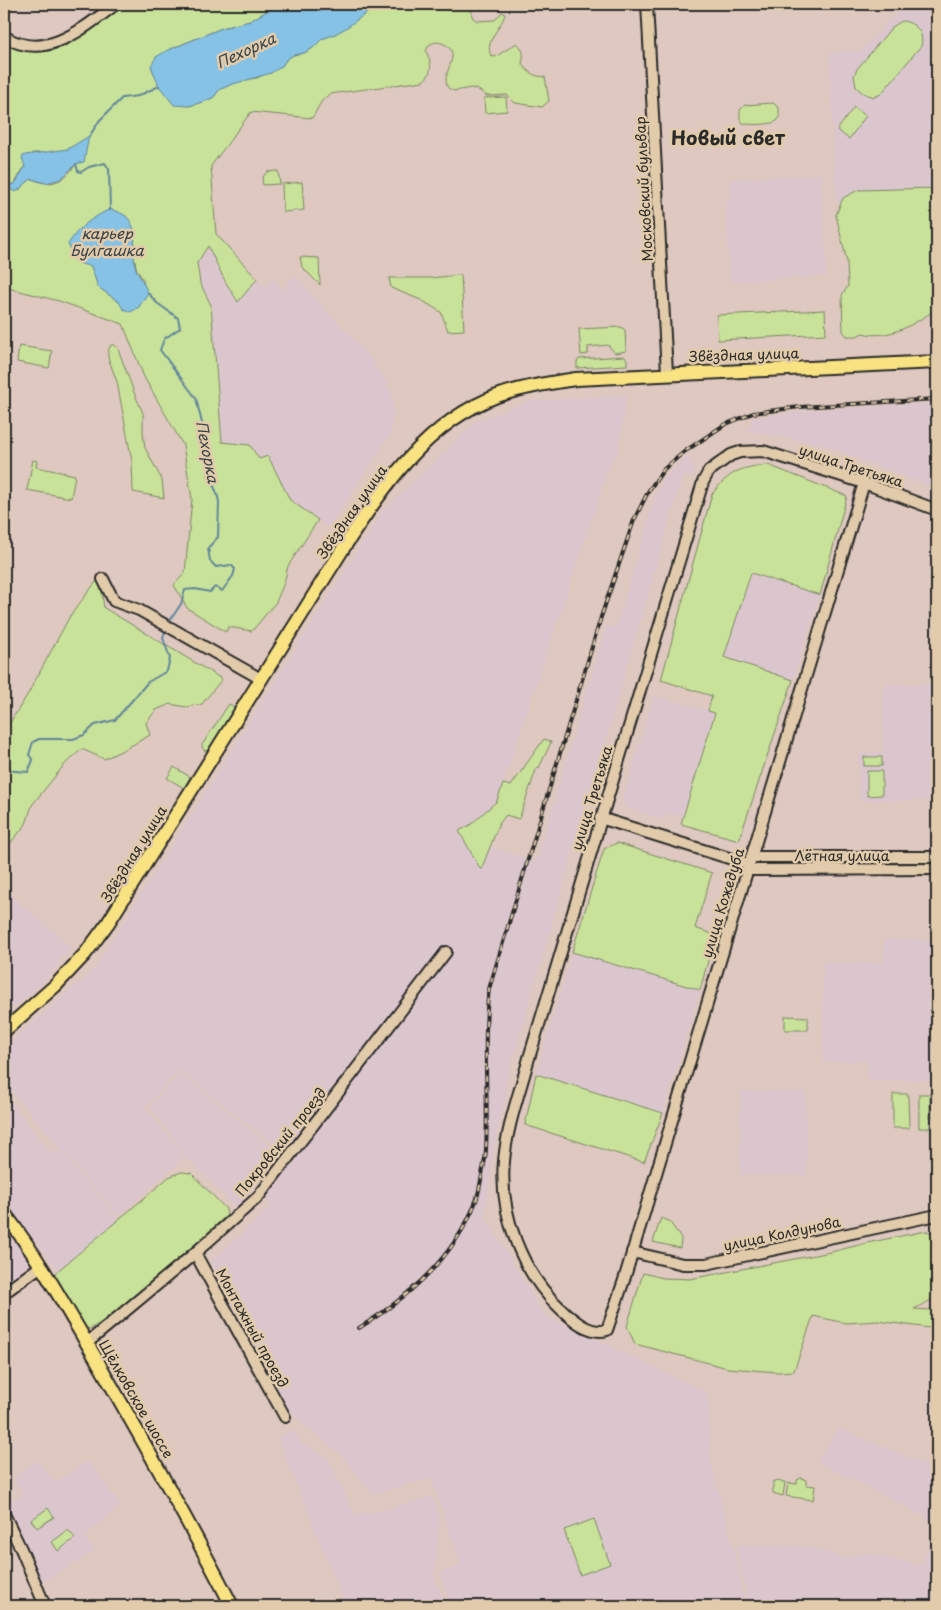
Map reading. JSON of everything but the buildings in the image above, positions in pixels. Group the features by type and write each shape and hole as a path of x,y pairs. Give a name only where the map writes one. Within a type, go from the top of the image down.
{"main road":[{"name":"Звёздная улица","path":"4,1031 56,985 85,954 108,923 376,498 424,443 450,422 470,408 487,400 524,388 583,378 937,362"},
{"name":"Щёлковское шоссе","path":"4,1213 41,1266 87,1343 159,1469 232,1606"}],"street":[{"path":"4,36 30,45 51,44 72,36 116,4"},
{"name":"Московский бульвар","path":"647,4 667,373"},
{"path":"932,4 937,9"},
{"name":"улица Третьяка","path":"607,1330 600,1332 590,1330 577,1322 553,1302 534,1277 517,1242 507,1212 503,1178 508,1137 529,1058 703,482 709,471 731,455 740,452 763,451 864,483 937,510"},
{"name":"улица Кожедуба","path":"607,1330 864,483"},
{"path":"103,579 114,601 139,610 261,679"},
{"name":"Лётная улица","path":"600,818 749,864 937,869"},
{"name":"Лётная улица","path":"749,864 937,857"},
{"name":"Покровский проезд","path":"87,1343 195,1253 258,1197 446,952"},
{"name":"улица Колдунова","path":"632,1252 684,1264 706,1264 937,1215"},
{"name":"Монтажный проезд","path":"195,1253 285,1417"},
{"path":"4,1293 41,1266"},
{"path":"4,1514 45,1606"}],"shaded area":[{"path":"904,4 923,4 937,17 937,198 836,202 829,52 861,51"},
{"path":"821,174 827,276 730,282 725,200 731,199 730,179"},
{"path":"208,246 225,281 238,301 257,279 265,288 272,278 283,290 294,275 369,356 388,385 394,406 390,435 329,527 290,500 268,456 259,459 250,445 222,442 211,305 200,283 197,263"},
{"path":"627,395 618,453 610,465 497,801 470,825 459,831 481,870 491,847 536,862 606,626 616,628 656,494 664,478 686,456 695,467 692,477 683,475 504,1089 507,1096 497,1131 485,1216 543,1314 708,1393 711,1462 733,1545 745,1606 452,1606 439,1573 461,1565 431,1478 373,1494 340,1454 291,1414 210,1263 271,1206 264,1197 292,1158 179,1070 145,1107 185,1157 119,1216 4,1082 4,1048 93,970 382,512 477,421 529,401"},
{"path":"937,402 937,489 820,444 748,431 753,418 801,411"},
{"path":"751,573 820,595 793,680 724,657"},
{"path":"883,684 937,684 937,800 859,801 859,753 883,752"},
{"path":"654,695 715,713 682,817 667,813 665,820 624,807 622,802"},
{"path":"4,889 71,947 42,984 4,1015"},
{"path":"884,939 937,940 937,1080 867,1080 867,1061 823,1062 823,962 883,963"},
{"path":"572,952 700,990 663,1113 536,1074"},
{"path":"180,1073 279,1153 237,1208 188,1159 150,1106"},
{"path":"740,1091 806,1091 807,1176 740,1175"},
{"path":"4,1094 53,1154 59,1149 119,1219 58,1271 4,1199 4,1195 8,1192 4,1186"},
{"path":"4,1223 32,1262 4,1285"},
{"path":"839,1428 937,1469 937,1523 818,1462 821,1454"},
{"path":"294,1430 302,1443 328,1458 354,1513 377,1512 433,1496 440,1519 434,1576 447,1606 346,1606 277,1437"},
{"path":"37,1460 54,1483 88,1461 121,1505 85,1536 94,1552 40,1583 4,1507 4,1505 23,1494 14,1478"},
{"path":"937,1528 937,1606 749,1606 736,1546 776,1544 812,1547 842,1558 868,1553 921,1566"}],"green space":[{"path":"126,4 279,4 250,21 222,28 166,51 151,66 159,86 189,106 214,97 219,90 230,85 242,80 257,78 282,66 293,55 304,53 313,48 322,39 335,34 379,4 471,4 472,17 477,21 495,20 502,12 505,14 490,45 491,56 495,57 517,43 522,50 522,64 534,75 545,77 549,101 542,107 515,103 507,95 487,96 477,89 471,88 454,91 448,88 446,81 452,56 451,51 449,47 440,42 434,43 429,45 426,51 431,67 429,74 423,81 330,94 321,102 312,118 251,112 211,166 216,234 257,279 238,302 225,281 208,246 197,263 200,283 211,305 222,442 250,445 259,459 268,456 290,500 318,520 288,566 284,583 276,602 252,631 228,627 226,632 187,608 174,585 185,573 192,499 183,445 144,377 123,324 59,301 4,287 4,186 8,189 20,190 31,179 46,183 62,179 74,167 89,137 68,149 47,153 32,153 14,185 4,183 4,67 6,64 6,46 35,52 63,47 82,37","holes":["110,209 126,216 135,231 133,253 137,270 144,281 119,302 98,287 91,266"]},
{"path":"902,21 918,29 922,37 921,46 881,94 874,97 863,93 856,87 854,76 857,69 892,27"},
{"path":"506,97 507,111 485,113 484,98"},
{"path":"773,103 779,108 779,117 775,122 754,124 741,121 740,110 745,105"},
{"path":"854,107 866,116 849,139 837,130"},
{"path":"278,171 280,184 263,185 262,178 267,172"},
{"path":"302,182 304,210 283,212 282,184"},
{"path":"937,188 937,309 910,325 892,332 873,335 862,333 857,336 847,336 843,331 842,295 848,286 847,262 836,215 843,198 858,190"},
{"path":"300,257 319,258 320,285 302,267"},
{"path":"461,275 464,330 448,331 441,312 421,300 391,288 389,278 430,278"},
{"path":"825,310 826,334 718,340 717,315"},
{"path":"621,327 625,330 626,351 615,353 608,345 588,347 588,354 581,355 579,329"},
{"path":"111,345 115,345 118,349 143,413 145,448 162,480 164,498 133,492 132,461 117,382 108,357"},
{"path":"19,346 52,351 49,368 17,362"},
{"path":"624,356 627,359 627,365 577,368 579,359"},
{"path":"33,460 37,461 36,467 75,475 71,498 27,490"},
{"path":"768,465 847,496 820,595 751,573 724,657 793,680 739,840 681,824 715,713 708,711 712,696 661,680 712,494 724,480 736,472 750,467"},
{"path":"98,579 101,586 104,608 222,679 202,704 186,707 170,704 156,710 146,723 150,735 127,748 104,759 82,749 65,764 32,805 26,824 4,851 4,732 28,694 70,616"},
{"path":"229,704 233,706 234,710 209,750 205,751 202,745"},
{"path":"544,739 551,742 539,768 537,767 519,819 506,815 499,824 481,870 459,831 470,825 497,801 503,784 511,786"},
{"path":"864,757 882,757 882,766 864,766"},
{"path":"174,767 190,777 184,788 167,778"},
{"path":"867,771 882,771 882,795 867,796"},
{"path":"617,843 712,873 695,928 715,935 700,990 572,952 604,849"},
{"path":"785,1016 808,1017 808,1030 785,1030"},
{"path":"536,1074 663,1113 644,1162 525,1125"},
{"path":"933,1093 937,1093 937,1118 933,1118"},
{"path":"893,1094 908,1094 909,1128 893,1128"},
{"path":"919,1094 930,1094 930,1128 919,1128"},
{"path":"181,1172 191,1173 226,1209 227,1215 105,1320 90,1329 84,1327 54,1274 169,1177"},
{"path":"661,1218 669,1221 681,1238 680,1248 653,1242"},
{"path":"926,1231 936,1234 937,1297 914,1309 929,1310 937,1306 937,1329 878,1321 846,1323 813,1316 794,1371 777,1372 728,1368 635,1344 627,1326 643,1273 663,1278 690,1279 831,1252"},
{"path":"801,1478 806,1480 806,1485 815,1486 813,1500 786,1496 788,1483 797,1484 797,1480"},
{"path":"773,1481 785,1482 783,1496 773,1493"},
{"path":"48,1508 54,1517 37,1528 31,1520"},
{"path":"594,1519 610,1564 580,1575 564,1530"},
{"path":"68,1530 75,1538 58,1551 52,1542"}],"water":[{"path":"279,4 379,4 346,28 322,39 313,48 304,53 293,55 282,66 271,73 230,85 219,90 214,97 206,101 189,106 174,105 159,86 151,66 156,57 222,28 250,21"},
{"path":"89,136 84,162 76,164 61,179 46,183 31,179 16,192 4,186 4,183 7,182 14,185 25,167 22,157 25,155 68,149"},
{"name":"карьер Булгашка","path":"110,209 127,217 131,223 134,235 134,262 148,293 139,307 131,312 123,309 119,302 98,287 91,266 78,262 68,244 86,224"}],"waterway":[{"name":"Пехорка","path":"89,137 99,121 122,98 138,96 159,86"},
{"name":"Пехорка","path":"76,164 78,171 81,172 89,167 105,163 109,169 110,210"},
{"name":"Пехорка","path":"148,293 157,303 178,318 180,328 164,339 160,350 196,398 210,457 209,476 219,502 218,537 208,548 210,561 216,567 231,565 235,569 233,576 222,591 215,587 210,592 195,589 185,590 181,604 169,622"},
{"name":"Пехорка","path":"4,770 28,772 33,760 29,755 33,742 39,739 73,739 84,735 95,725 115,720 148,682 167,671 170,658 163,638 166,628"}],"railway":[{"path":"359,1328 378,1316 412,1289 443,1258 456,1240 476,1201 486,1152 486,1029 489,989 601,617 634,520 649,490 664,469 684,452 724,425 753,413 800,407 937,399"}],"district":[{"name":"Новый свет","path":"728,138"}]}
